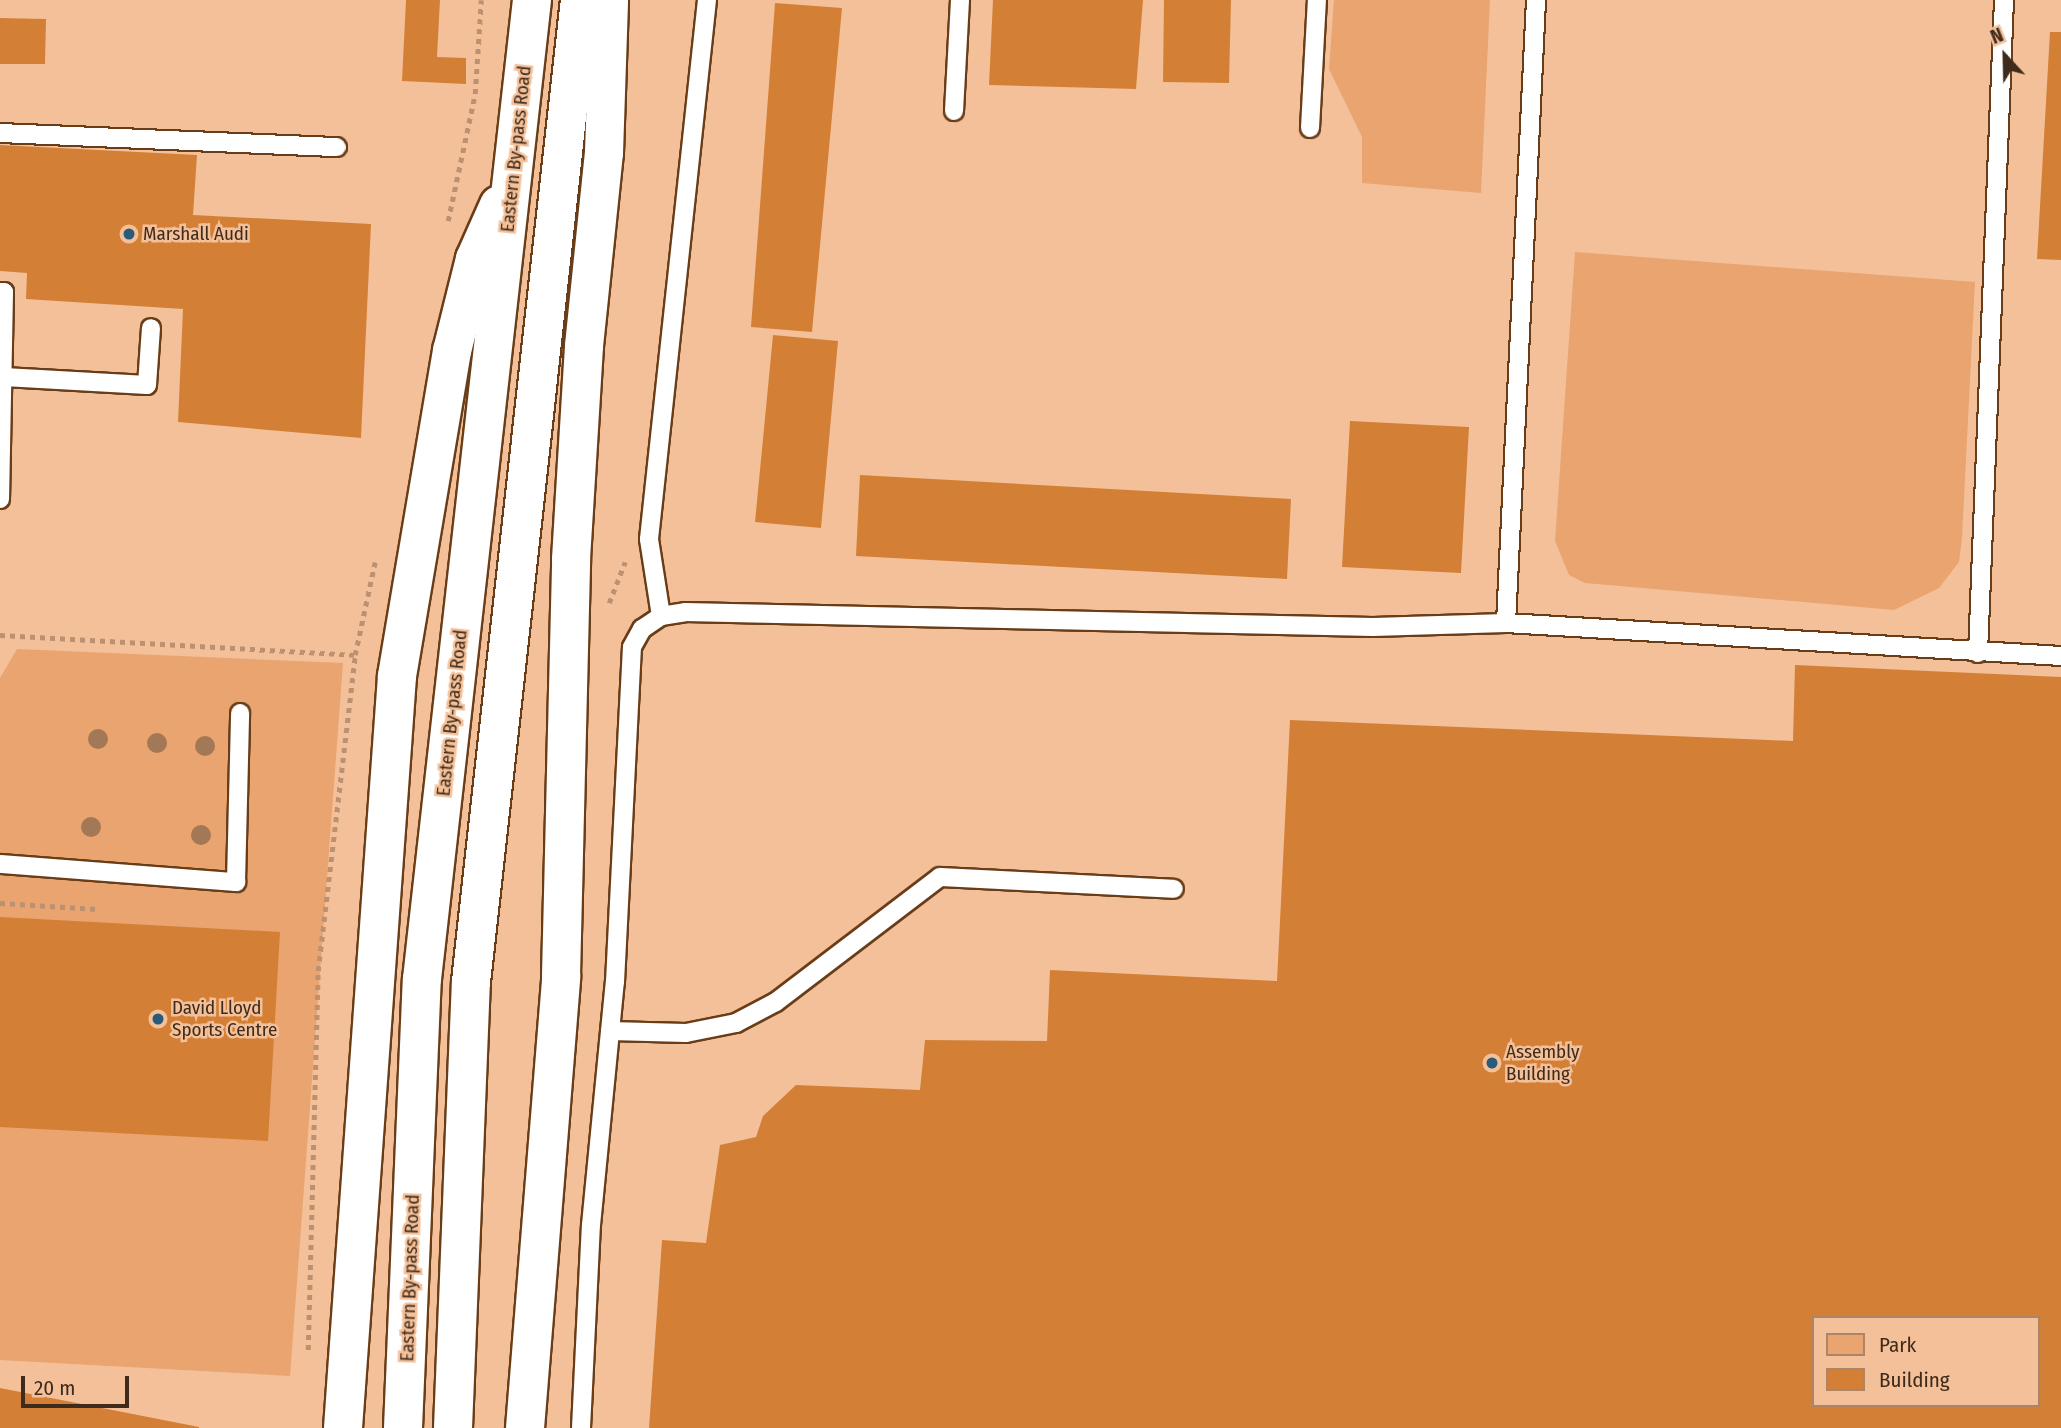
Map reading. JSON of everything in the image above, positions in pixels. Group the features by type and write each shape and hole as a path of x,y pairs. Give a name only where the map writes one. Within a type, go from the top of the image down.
{"highway":[{"name":"Eastern By-pass Road","path":"403,1428 422,979 532,0"},
{"path":"453,1428 471,982 580,0"},
{"path":"525,1428 561,976 571,559 584,346 604,153 609,0"},
{"path":"343,1428 397,676 452,351 475,259 513,174"}],"lane":[{"path":"661,616 649,539 707,0"},
{"path":"954,111 960,0"},
{"path":"1310,128 1317,0"},
{"path":"1506,623 1536,0"},
{"path":"1978,653 2004,0"},
{"path":"0,133 337,148"},
{"path":"0,292 4,292 0,499"},
{"path":"4,377 148,385 151,328"},
{"path":"581,1428 591,1225 610,1031 632,647 642,629 661,616 685,612 1373,627 1506,623 2061,656"},
{"path":"0,864 236,882 240,713"},
{"path":"610,1031 686,1033 736,1023 776,1002 940,877 1174,889"}],"path":[{"path":"0,635 355,655"},
{"path":"0,903 97,909"}],"green space":[{"path":"1334,0 1490,0 1481,193 1362,183 1362,137 1329,69"},
{"path":"1575,252 1975,282 1962,538 1959,562 1939,588 1894,610 1585,583 1569,575 1555,541"},
{"name":"David Lloyd Sports Centre","path":"17,649 343,663 290,1376 0,1360 0,678"}],"building":[{"path":"406,0 440,0 437,57 466,58 466,84 402,81"},
{"path":"993,0 1143,0 1136,89 989,85"},
{"path":"1164,0 1231,0 1229,83 1163,82"},
{"path":"775,3 842,8 812,332 751,327"},
{"path":"0,18 46,19 45,64 0,64"},
{"path":"2050,32 2061,32 2061,260 2037,259"},
{"path":"0,145 197,155 193,215 371,224 361,438 178,422 183,309 26,299 27,273 0,271"},
{"path":"773,335 838,341 821,528 755,522"},
{"path":"1350,421 1469,427 1461,573 1342,567"},
{"path":"860,475 1291,499 1287,579 856,556"},
{"name":"Assembly Building","path":"1795,665 2061,677 2061,1428 649,1428 662,1240 706,1243 720,1145 756,1137 763,1116 796,1085 920,1090 925,1040 1047,1041 1050,970 1277,981 1290,720 1793,741"},
{"path":"0,917 280,932 268,1141 0,1127"},
{"path":"0,1388 199,1427 199,1428 0,1428"}],"place":[{"name":"Marshall Audi","path":"129,234"},
{"name":"David Lloyd Sports Centre","path":"158,1019"},
{"name":"Assembly Building","path":"1492,1063"}]}
